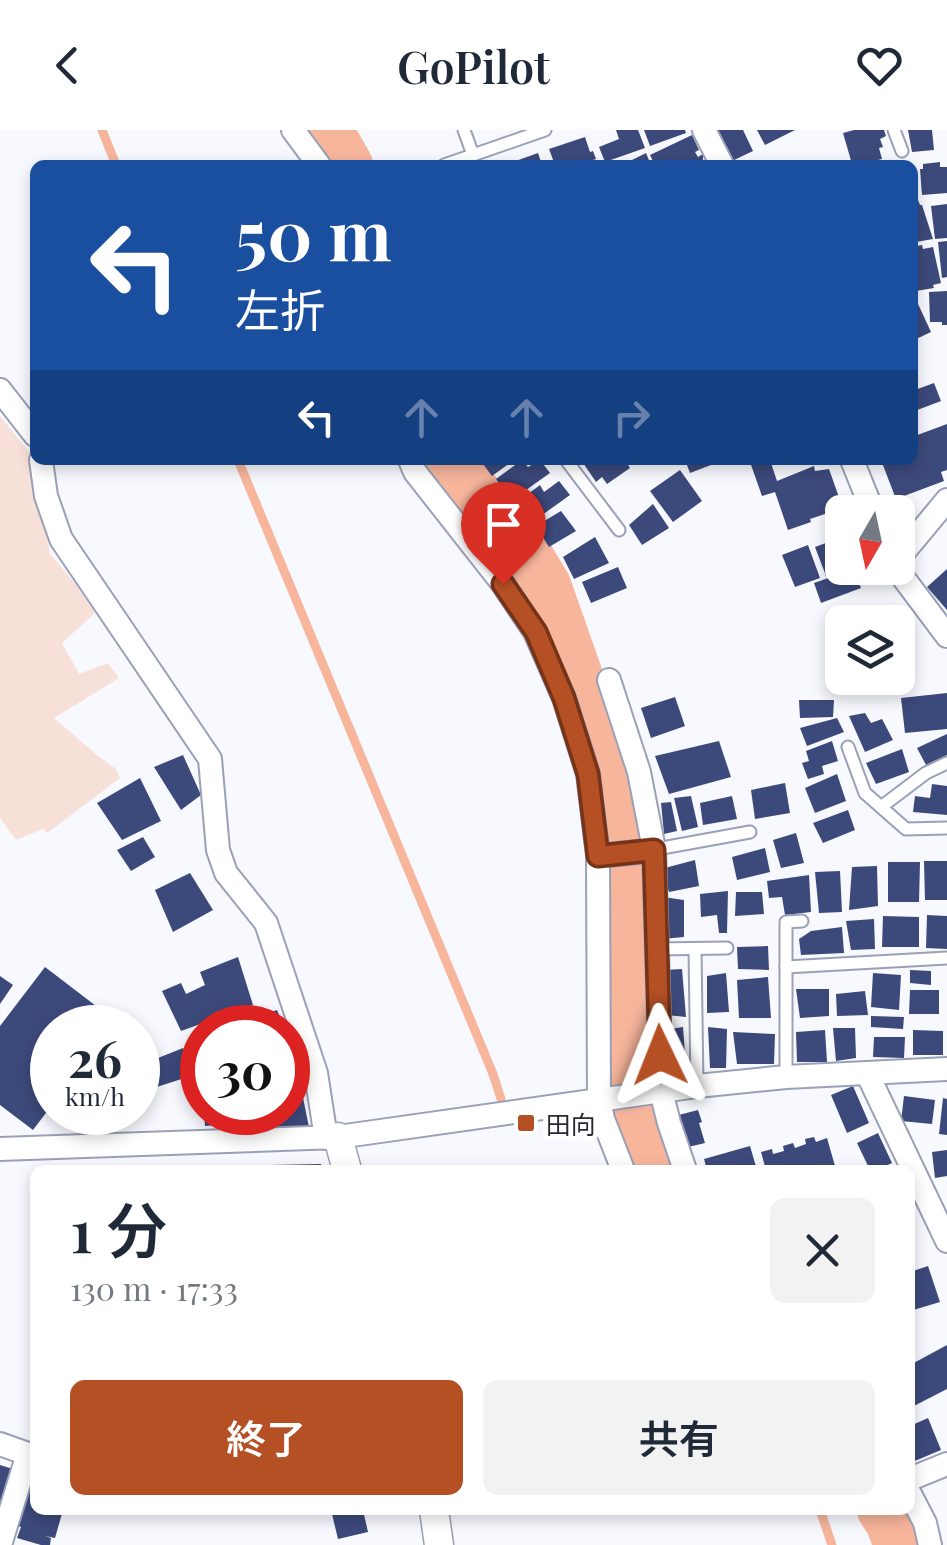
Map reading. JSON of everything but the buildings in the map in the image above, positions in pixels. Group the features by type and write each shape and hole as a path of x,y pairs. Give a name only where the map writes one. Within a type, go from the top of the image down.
{"street":[{"path":"293,130 315,160"},
{"path":"704,130 719,160"},
{"path":"0,390 30,429"},
{"path":"43,465 46,496 61,539 210,759 218,850 226,874 266,923 316,1073 332,1137 345,1165"},
{"path":"412,465 536,632 564,698 588,774 602,856 603,1120 622,1165"},
{"path":"854,465 866,495"},
{"path":"915,539 947,500"},
{"path":"909,585 946,634"},
{"path":"609,680 638,772 650,850 656,949 656,1092 683,1165"},
{"path":"602,856 650,850"},
{"path":"0,1148 332,1137 697,1086 947,1069"},
{"path":"867,1073 911,1165"},
{"path":"915,1174 947,1241"},
{"path":"0,1444 28,1454 0,1545"},
{"path":"915,1477 947,1464"},
{"path":"915,1504 930,1545"},
{"path":"435,1515 439,1545"}],"lane":[{"path":"464,130 473,155"},
{"path":"458,160 545,130"},
{"path":"894,130 902,151"},
{"path":"570,465 619,530"},
{"path":"848,747 865,793 906,829 947,828"},
{"path":"882,808 926,773 947,763"},
{"path":"650,850 750,832"},
{"path":"786,1077 786,922 802,921"},
{"path":"695,948 697,1086"},
{"path":"656,949 727,948"},
{"path":"786,967 947,958"}],"shaded area":[{"path":"0,416 30,453 50,554 95,613 62,643 79,674 108,663 119,678 54,718 116,769 120,778 47,833 43,829 16,840 0,818"}],"waterway":[{"path":"102,130 114,160"},
{"path":"328,130 345,160"},
{"path":"240,465 501,1099"},
{"path":"453,465 524,549 546,585 609,764 624,879 627,1069 637,1126 652,1165"},
{"path":"822,1515 832,1545"},
{"path":"885,1515 899,1545"}],"place":[{"name":"田向","path":"526,1123"}],"route":[{"path":"503,584 536,632 564,698 588,774 598,856 654,850 660,1055"}]}
